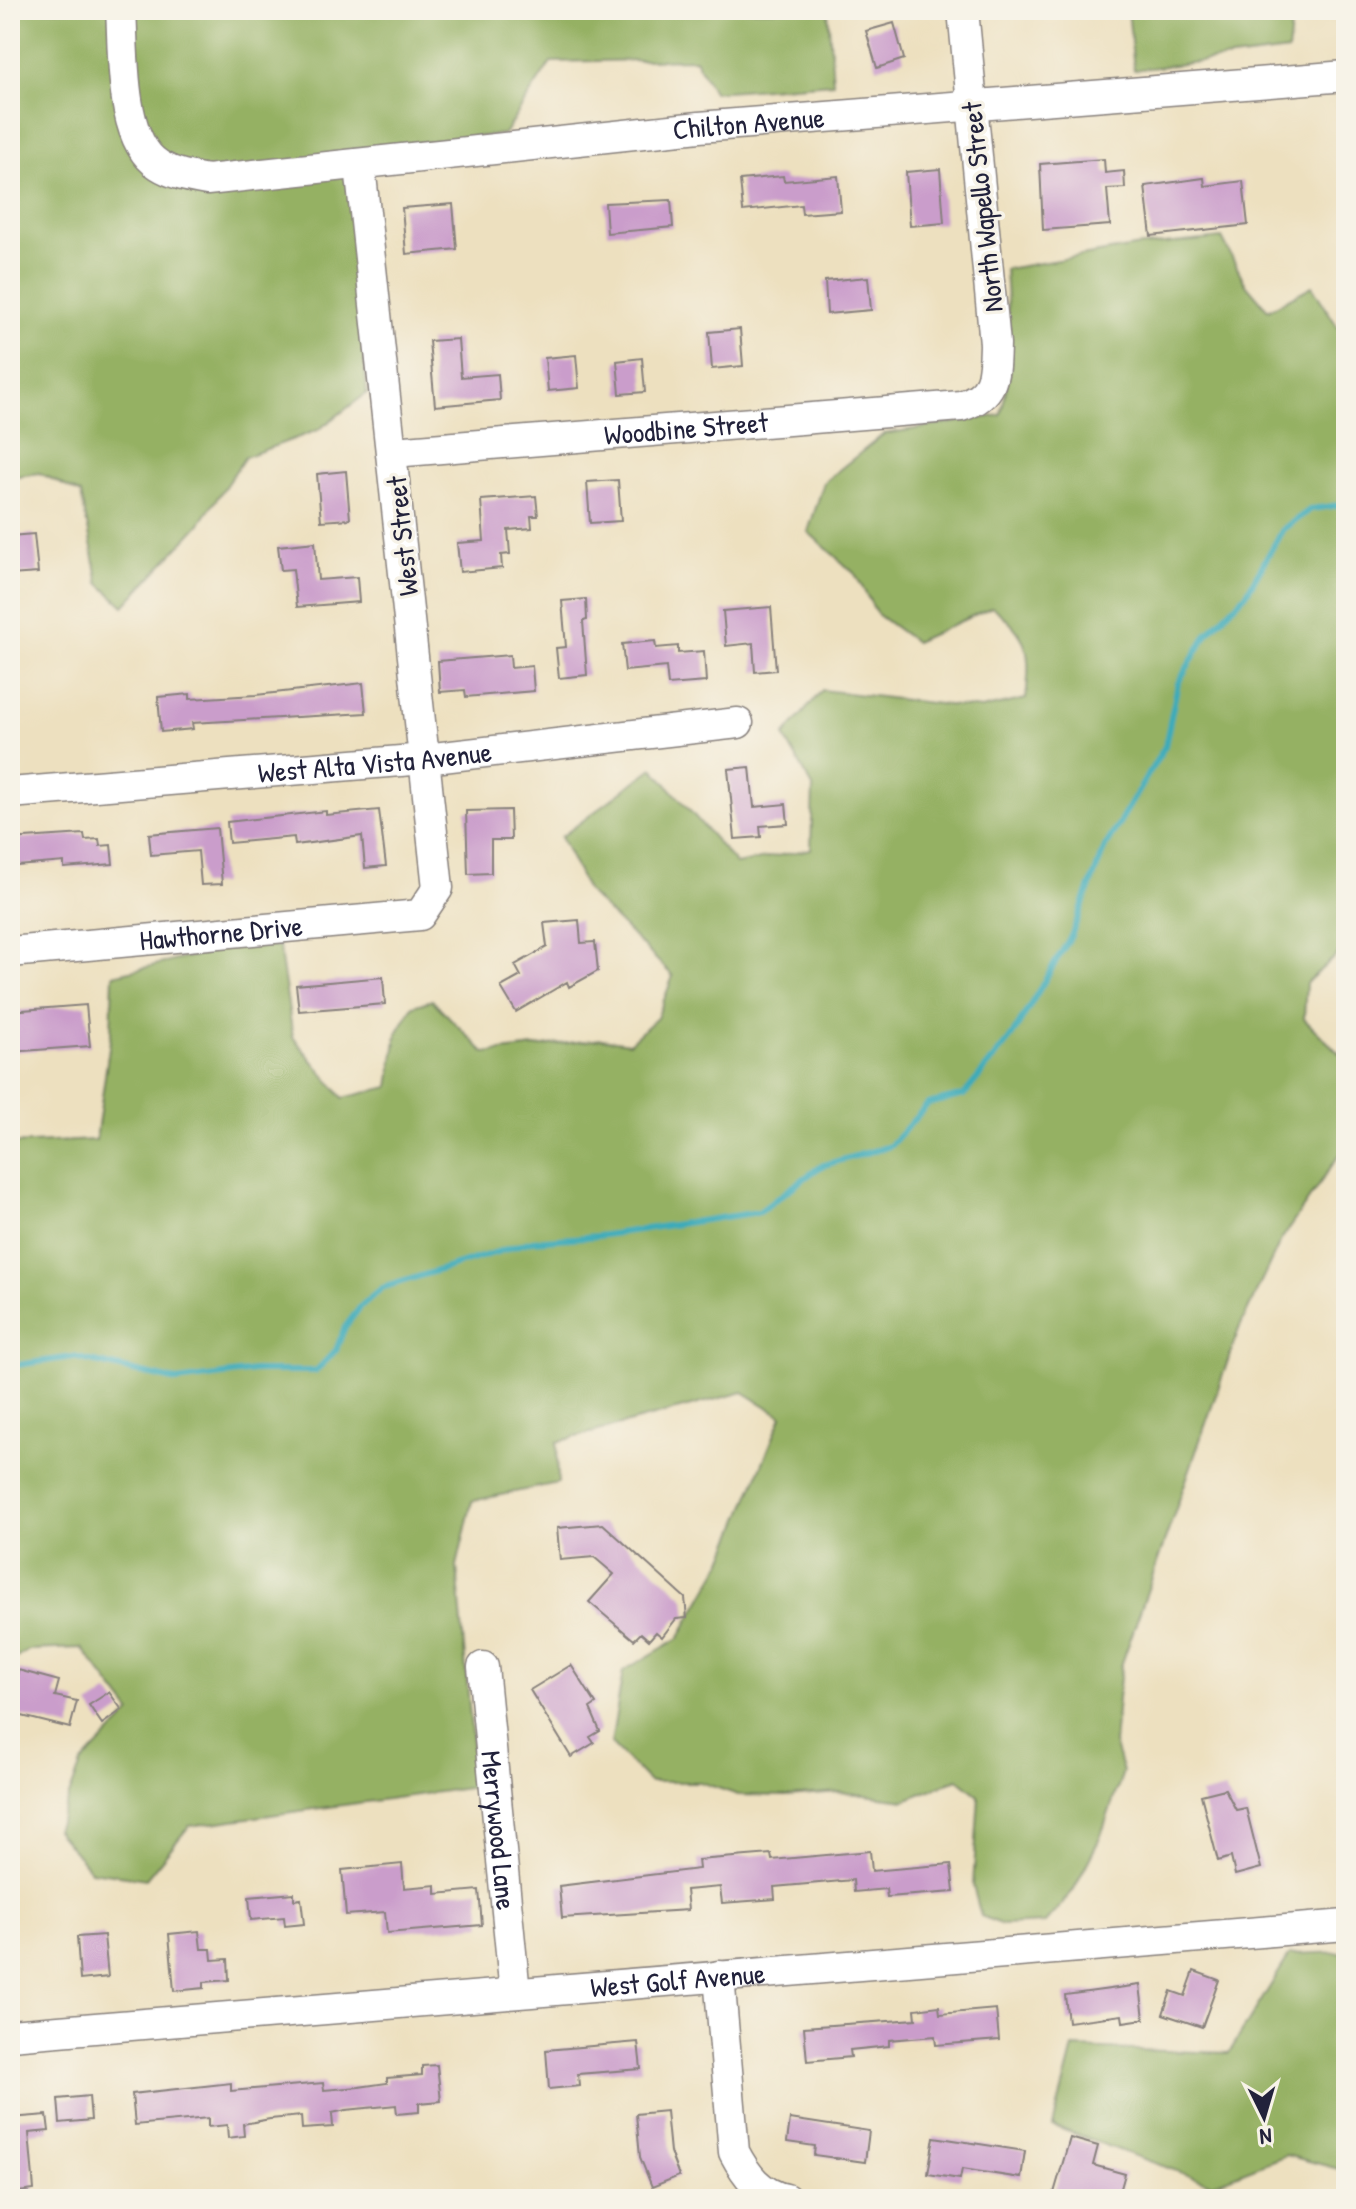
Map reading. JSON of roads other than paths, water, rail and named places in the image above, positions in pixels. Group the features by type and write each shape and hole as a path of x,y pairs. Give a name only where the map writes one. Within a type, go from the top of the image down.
{"street":[{"name":"Chilton Avenue","path":"121,10 131,123 137,142 157,164 182,175 207,180 360,166 699,127 1346,76"},
{"name":"North Wapello Street","path":"963,10 995,344 994,378 979,400"},
{"name":"West Street","path":"360,166 438,862 438,888 428,905"},
{"name":"Woodbine Street","path":"393,452 961,406 979,400"},
{"name":"West Alta Vista Avenue","path":"10,793 425,759 738,723"},
{"name":"Hawthorne Drive","path":"10,952 420,915 428,905"},
{"name":"Merrywood Lane","path":"483,1667 515,1993"},
{"name":"West Golf Avenue","path":"10,2035 1346,1925"},
{"path":"719,1976 734,2152 746,2175 771,2196 786,2199"}],"waterway":[{"path":"10,1366 73,1357 177,1381 254,1371 316,1371 336,1350 345,1327 361,1306 382,1288 532,1241 598,1236 759,1212 821,1166 890,1146 928,1104 964,1095 1012,1036 1071,936 1105,847 1165,746 1178,683 1207,634 1246,594 1283,529 1311,509 1346,504"}]}
